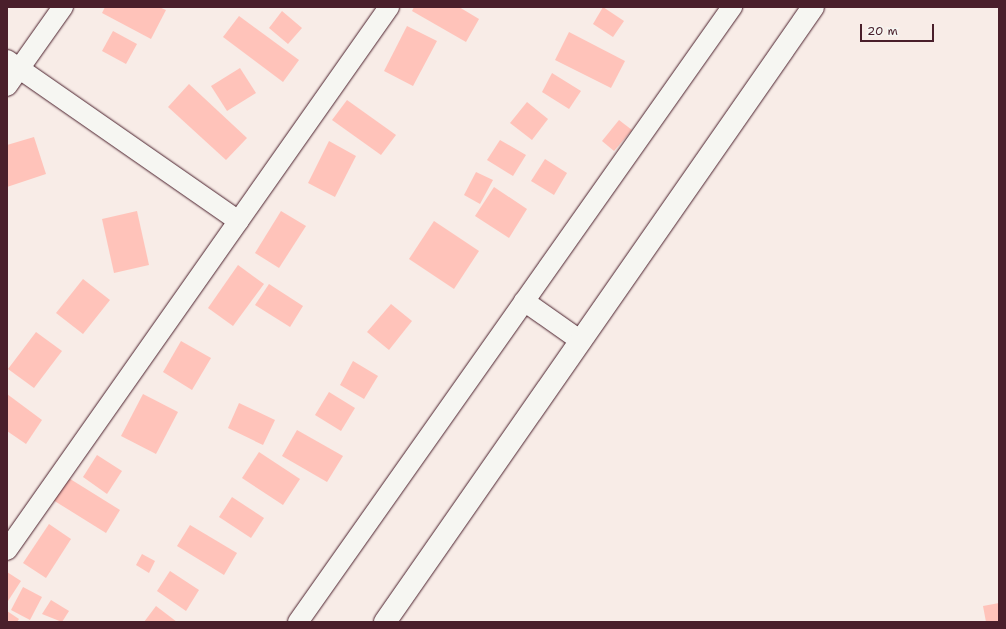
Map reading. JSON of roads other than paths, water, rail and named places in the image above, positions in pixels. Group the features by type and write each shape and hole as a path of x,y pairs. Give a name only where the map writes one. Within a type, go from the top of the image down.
{"main road":[{"path":"385,622 813,7"}],"street":[{"path":"7,86 13,65 63,7"},
{"path":"7,550 389,7"},
{"path":"298,622 732,7"},
{"path":"13,65 239,221"},
{"path":"524,301 581,341"}]}
